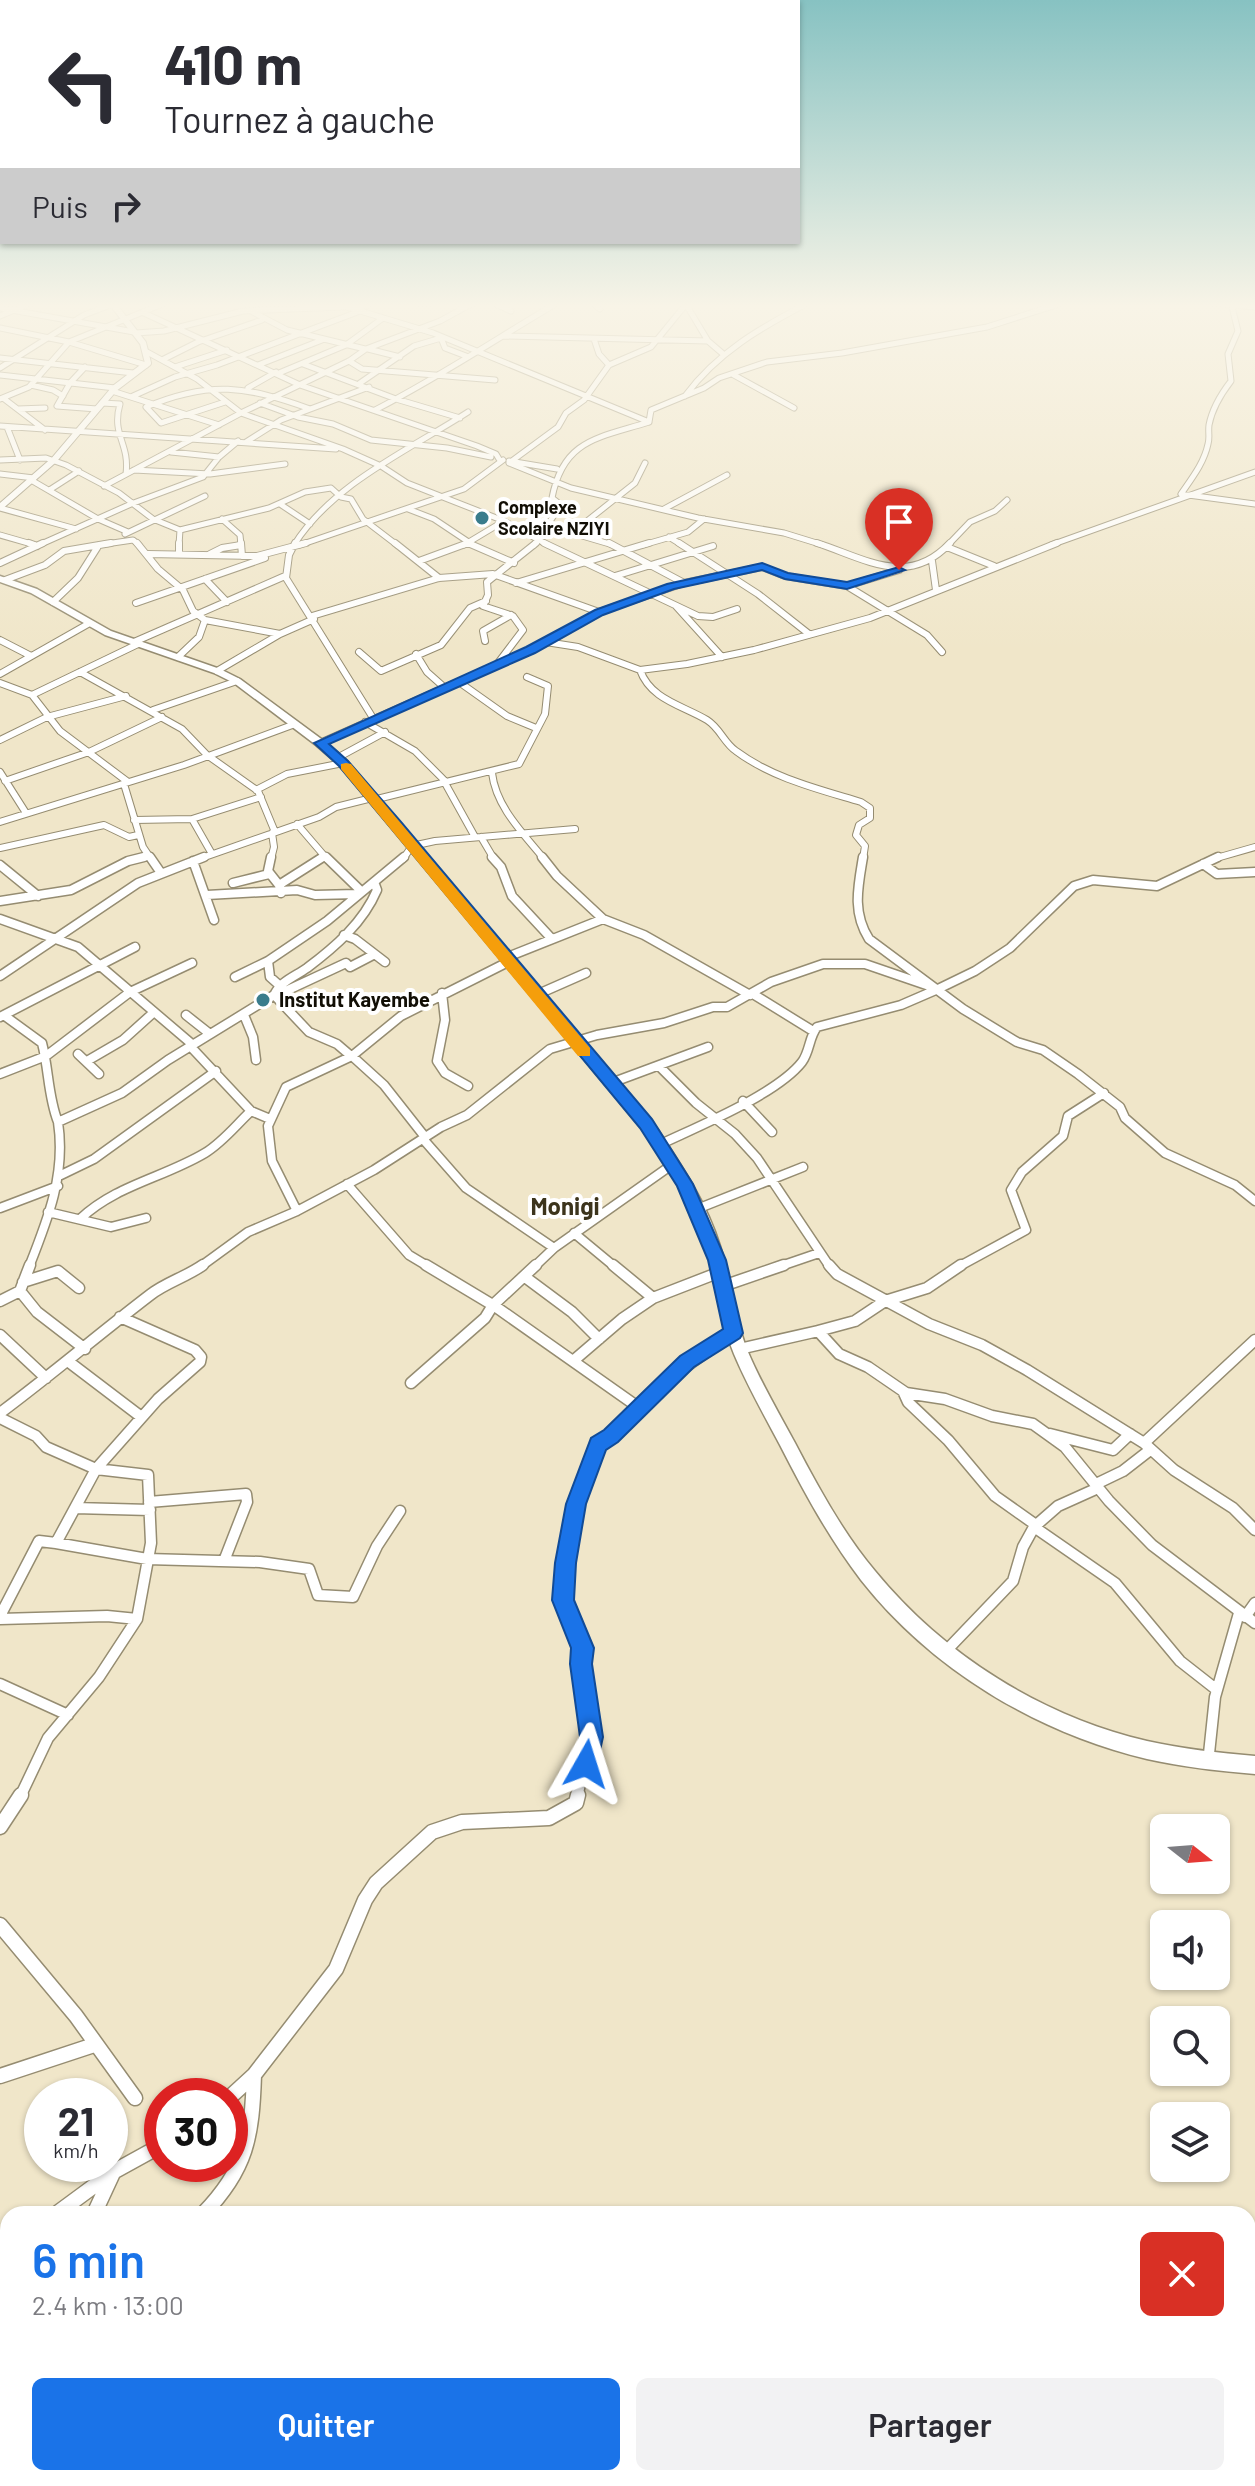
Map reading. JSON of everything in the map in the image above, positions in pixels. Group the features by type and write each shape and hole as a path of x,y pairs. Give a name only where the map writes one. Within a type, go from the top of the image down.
{"highway":[{"path":"1,580 53,602 88,624 237,681 340,761 661,1144 713,1243 739,1349 802,1474 870,1577 945,1652 997,1688 1059,1721 1132,1749 1208,1763 1255,1765"}],"main road":[{"path":"0,507 54,460 88,419"}],"street":[{"path":"31,419 45,430"},
{"path":"116,419 128,458 126,474"},
{"path":"157,419 161,423 175,419"},
{"path":"197,419 219,425"},
{"path":"104,486 230,419"},
{"path":"255,419 340,448 381,466 407,483 504,521 540,541 707,618 737,609"},
{"path":"0,563 131,504 206,475 219,457 285,419"},
{"path":"311,419 333,424 360,437 468,451 557,469"},
{"path":"400,419 495,453 518,469 553,481 615,499 784,533 899,570"},
{"path":"373,718 285,576 291,549 310,524 341,497 381,466 458,419"},
{"path":"136,603 466,488 504,460 549,435 561,419"},
{"path":"641,419 649,422"},
{"path":"1211,419 1209,442 1200,466 1181,494 1255,504"},
{"path":"217,671 313,618 439,578 493,574 514,563 550,530 561,505 552,498 553,481 557,469 572,449 649,422"},
{"path":"3,426 340,448 360,437"},
{"path":"3,426 20,460"},
{"path":"170,452 219,457"},
{"path":"0,460 54,460 79,471 156,520 180,530 280,504 321,488 332,489 341,497 351,499 356,511 367,522 439,578"},
{"path":"572,533 636,482 645,463"},
{"path":"133,470 175,477 230,474 285,464"},
{"path":"51,489 79,471"},
{"path":"546,642 578,647 640,670 722,657 890,611 994,566 1255,472"},
{"path":"0,474 33,479 98,519 128,532"},
{"path":"664,509 727,475"},
{"path":"113,543 128,532 205,496"},
{"path":"320,743 496,666 599,612 684,583 762,567 785,576 847,586 932,561 970,522 995,511 1007,500"},
{"path":"280,504 310,524"},
{"path":"0,507 76,529"},
{"path":"408,509 434,519 469,544 514,563"},
{"path":"222,519 234,527 242,556"},
{"path":"516,583 688,532 704,519"},
{"path":"419,561 469,544 504,521"},
{"path":"179,554 180,530"},
{"path":"550,530 606,542 684,583"},
{"path":"0,535 37,546"},
{"path":"669,537 809,634"},
{"path":"1,580 45,565 64,551 133,540 158,569 179,587 195,613 205,620 280,634"},
{"path":"210,555 222,548 241,545"},
{"path":"615,576 713,546"},
{"path":"947,547 994,566"},
{"path":"53,602 65,594 69,584 95,556 97,548"},
{"path":"148,554 242,556 278,553"},
{"path":"932,561 936,590"},
{"path":"493,574 599,612"},
{"path":"493,574 487,582 483,605 511,615 522,628 496,666"},
{"path":"32,695 195,613 285,576"},
{"path":"205,579 227,602"},
{"path":"847,586 930,637 942,652"},
{"path":"359,652 378,671 443,643 458,617 473,604 486,601"},
{"path":"674,603 683,617 722,657"},
{"path":"485,641 483,631 511,615"},
{"path":"178,657 199,637 205,620"},
{"path":"0,674 88,624"},
{"path":"0,640 31,656"},
{"path":"416,654 427,672 445,688"},
{"path":"640,670 643,680 653,690 711,721 724,734 730,748 744,757 774,773 861,802 870,808 870,818 859,825 856,835 865,846 855,912 859,926 869,939 993,1029 1017,1042 1043,1050 1104,1093 1120,1107 1125,1118 1165,1153 1235,1185 1255,1201"},
{"path":"80,672 153,710 182,729 207,755 259,794 273,833 269,874 280,889"},
{"path":"0,976 138,883 161,873 336,807 446,783 467,775 492,773 519,764 536,735 536,728 544,718 547,706 548,686 527,677"},
{"path":"153,710 237,681"},
{"path":"459,682 507,716 536,728"},
{"path":"0,683 32,695 47,717 78,748 89,752 126,783 138,835 161,873"},
{"path":"0,740 47,717 126,696"},
{"path":"5,781 89,752 162,717"},
{"path":"365,722 415,751 446,783 478,837 501,867 512,896 551,938"},
{"path":"0,822 126,783 295,724"},
{"path":"134,820 192,819 259,794 287,774 340,761 385,732"},
{"path":"0,772 26,813"},
{"path":"492,773 494,789 503,807 557,876 603,919 644,935 813,1031"},
{"path":"192,819 212,854"},
{"path":"297,824 359,893"},
{"path":"0,848 104,825 129,837 138,835"},
{"path":"235,977 268,961 327,921 399,864 412,846 575,829"},
{"path":"661,1144 743,1101 802,1063 817,1027 901,1005 967,977 1030,931 1066,892 1078,884 1098,881 1153,887 1233,851 1255,847"},
{"path":"0,901 76,888 128,861 149,856"},
{"path":"280,889 325,856"},
{"path":"193,861 214,920"},
{"path":"1203,864 1217,874 1255,872"},
{"path":"0,865 38,896"},
{"path":"233,883 269,874"},
{"path":"275,995 279,985 304,972 371,909 377,890 374,882"},
{"path":"207,895 280,889 311,895 359,893"},
{"path":"0,919 78,947 101,964 192,1046 251,1111 270,1119"},
{"path":"297,1211 272,1161 268,1126 286,1087 351,1056 401,1016 442,993 551,938 603,919"},
{"path":"344,935 355,939 385,962"},
{"path":"22,1287 61,1175 62,1140 49,1100 42,1043 2,1016 69,978 135,947"},
{"path":"58,1122 122,1093 275,995 346,963 350,967 373,955"},
{"path":"268,961 270,977 279,985"},
{"path":"0,1827 27,1787 48,1738 99,1677 137,1619 151,1543 148,1475 96,1469 46,1447 36,1436 0,1416 153,1292 197,1270 248,1232 297,1211 396,1158 424,1138 479,1108 538,1056 574,1041 664,1023 713,1007 727,1007 815,964 853,962 880,968 938,989"},
{"path":"0,1074 46,1056 130,992 192,963"},
{"path":"304,972 314,978"},
{"path":"536,995 586,973"},
{"path":"442,993 445,1020 437,1061 445,1073 468,1086"},
{"path":"275,995 309,1032 337,1044 384,1085 466,1188 554,1248"},
{"path":"87,1061 123,1040 153,1013"},
{"path":"186,1015 210,1034"},
{"path":"244,1015 253,1037 256,1060"},
{"path":"611,1083 708,1047"},
{"path":"78,1054 99,1074"},
{"path":"660,1067 735,1134 773,1180 819,1253 837,1274 929,1324 982,1345 1130,1434 1174,1470 1233,1508 1255,1530"},
{"path":"61,1175 94,1159 216,1071"},
{"path":"739,1349 855,1321 885,1301 927,1288 971,1258 1026,1230 1011,1190 1019,1176 1063,1136 1068,1116 1104,1093"},
{"path":"743,1101 772,1132"},
{"path":"80,1219 91,1207 113,1193 207,1152 251,1111"},
{"path":"411,1383 485,1318 493,1305 554,1248 673,1164"},
{"path":"697,1209 803,1167"},
{"path":"347,1184 409,1255 493,1305 638,1407"},
{"path":"0,1208 58,1186"},
{"path":"48,1212 111,1227 146,1218"},
{"path":"574,1233 653,1298"},
{"path":"573,1361 653,1298 819,1253"},
{"path":"0,1301 58,1271 79,1288"},
{"path":"525,1277 572,1312 599,1339"},
{"path":"22,1287 37,1312 85,1349"},
{"path":"56,1543 96,1469 170,1385 200,1362 201,1357 195,1350 120,1317"},
{"path":"818,1331 839,1354 868,1367 903,1391 1033,1424 1065,1447 1152,1545 1246,1617"},
{"path":"248,2080 336,1969 365,1900 376,1883 432,1832 462,1822 549,1818 576,1803 591,1737 581,1664 582,1648 563,1600 571,1523 592,1454 598,1444 611,1436 687,1362 733,1333"},
{"path":"0,1335 46,1378"},
{"path":"945,1652 1013,1581 1023,1547 1035,1526 1058,1506 1123,1471 1255,1340"},
{"path":"69,1362 140,1416"},
{"path":"903,1391 908,1402 948,1440 995,1496 1115,1583 1180,1661 1217,1690"},
{"path":"1047,1434 1084,1439 1098,1448 1113,1450 1130,1434"},
{"path":"75,1508 111,1512 246,1494 247,1502 224,1561"},
{"path":"137,1619 107,1616 0,1617 39,1541 147,1559 260,1562 309,1569 318,1595 353,1597 377,1546 400,1511"},
{"path":"1208,1763 1217,1690 1246,1617 1255,1603"},
{"path":"0,1684 68,1715"},
{"path":"0,1925 76,2016 135,2098"},
{"path":"0,2076 94,2045"},
{"path":"210,2206 237,2175 249,2151 254,2075"},
{"path":"67,2206 99,2182"},
{"path":"98,2206 108,2182"}],"slow traffic":[{"path":"346,767 584,1052"}],"place":[{"name":"Complexe Scolaire NZIYI","path":"482,518"},
{"name":"Institut Kayembe","path":"263,1000"}],"district":[{"name":"Monigi","path":"565,1207"}],"route":[{"path":"586,1764 591,1737 581,1664 581,1640 563,1600 571,1523 592,1454 598,1444 611,1436 671,1375 733,1333 713,1243 685,1184 646,1124 343,763 320,743 530,650 599,612 671,586 762,567 785,576 847,586 899,570"}]}
